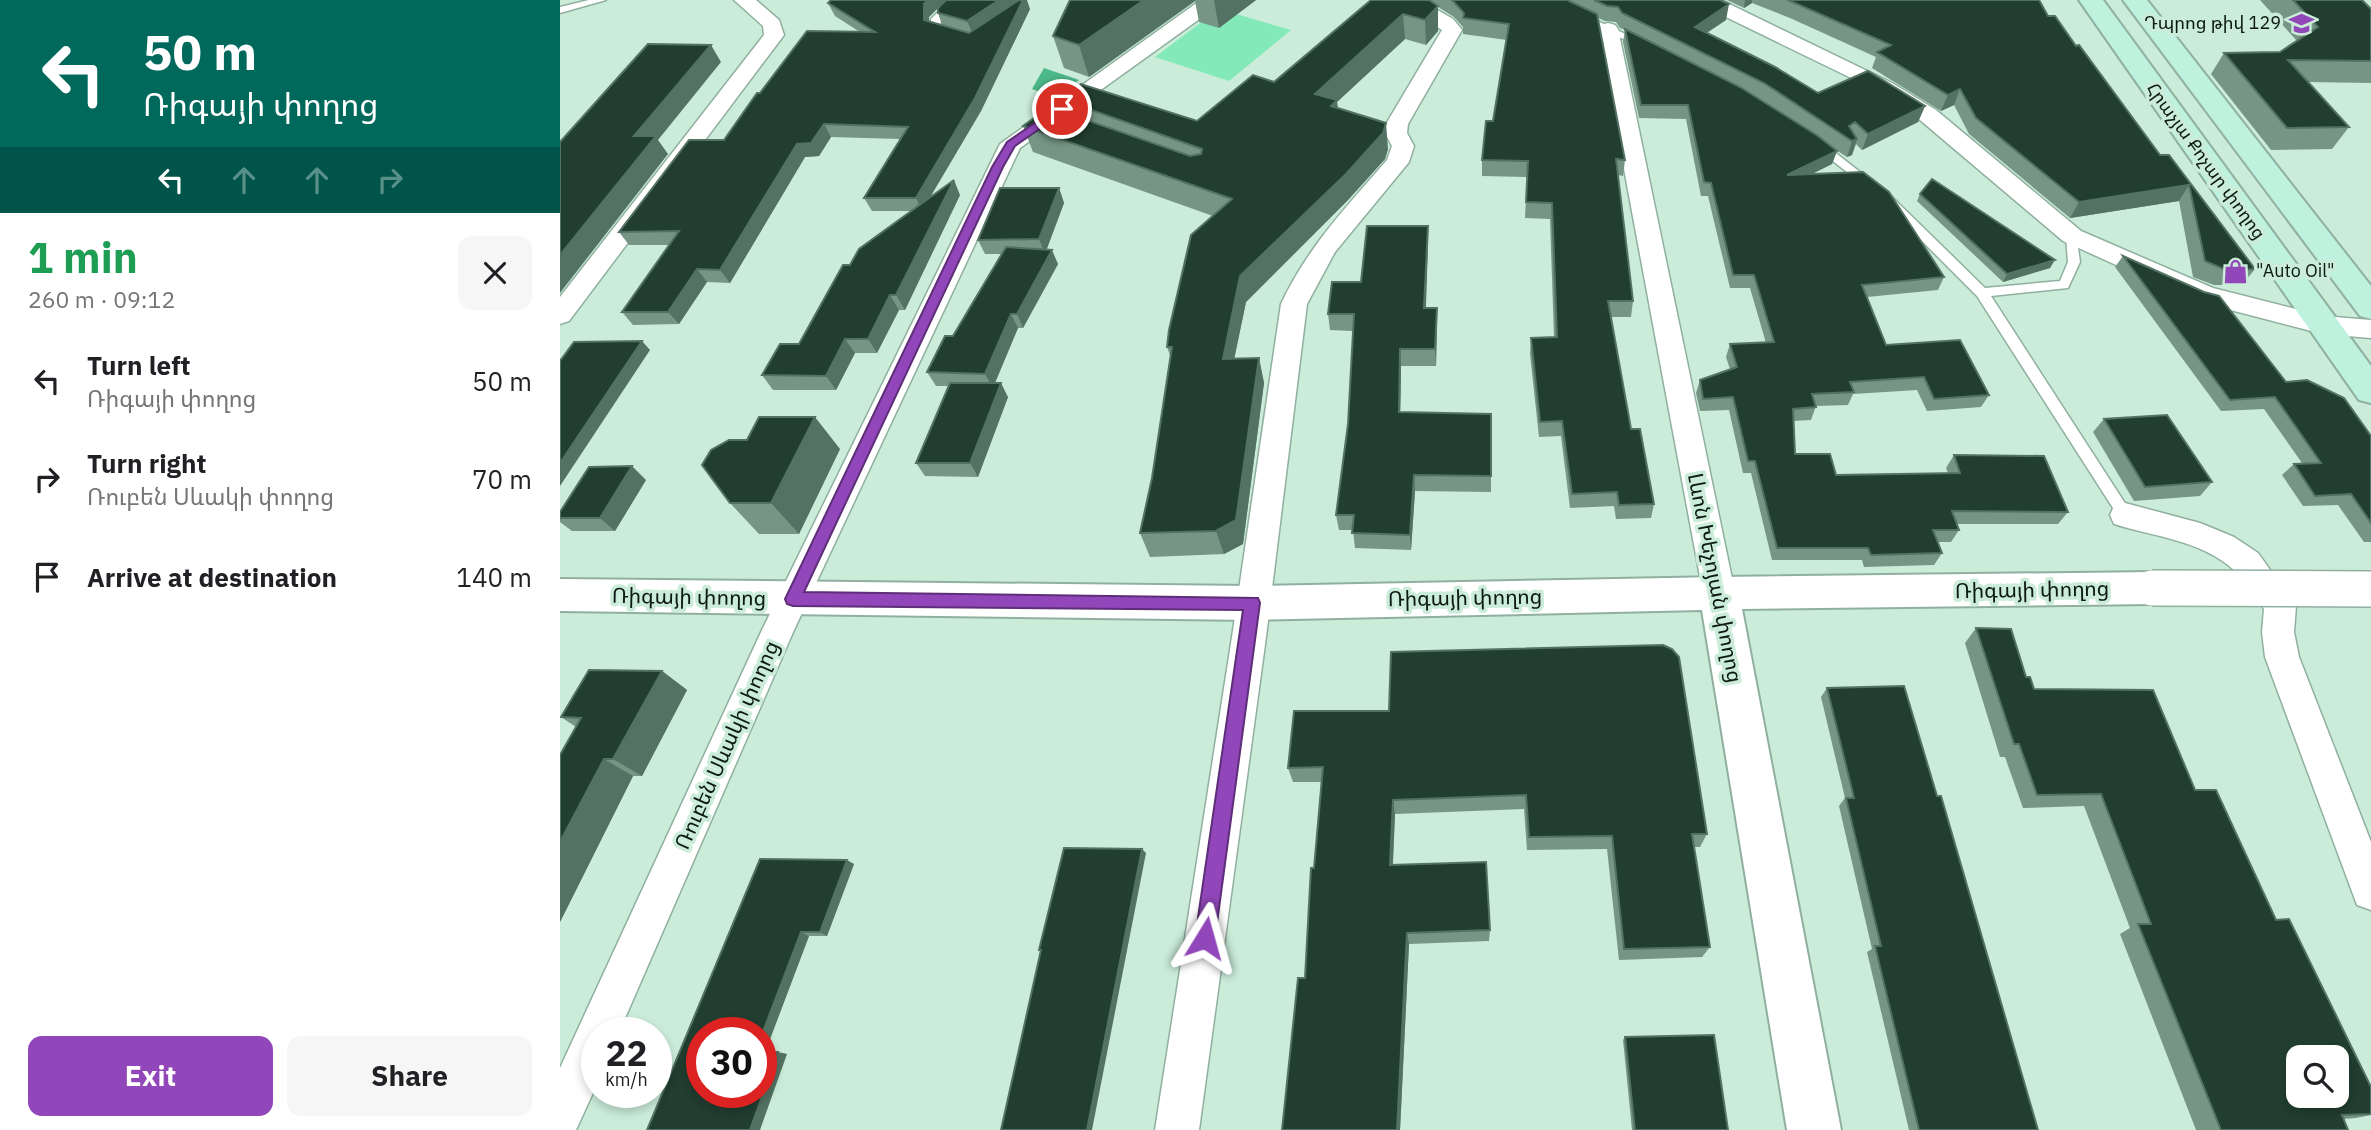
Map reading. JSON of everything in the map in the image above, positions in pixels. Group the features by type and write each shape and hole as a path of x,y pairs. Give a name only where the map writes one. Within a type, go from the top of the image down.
{"main road":[{"name":"Հրաչյա Քոչար փողոց","path":"2091,0 2371,391"},
{"name":"Հրաչյա Քոչար փողոց","path":"2135,0 2371,308"}],"street":[{"path":"560,314 774,35 772,24 744,0"},
{"path":"1177,1130 1294,303 1304,278 1320,255 1398,162 1404,146 1396,133 1396,124 1452,30 1446,23 1406,0"},
{"path":"1706,0 1885,87 1928,115 2072,236 2205,295 2323,325 2371,329"},
{"name":"Ռուբեն Սևակի փողոց","path":"605,1017 793,599 1011,144 1051,124 1205,6"},
{"name":"Լևոն Խեչոյան փողոց","path":"1608,29 1719,593 1814,1130"},
{"path":"2125,514 2154,519 2225,548 2246,561 2280,606 2278,632 2282,657 2371,891"},
{"name":"Ռիգայի փողոց","path":"560,595 1252,603 1719,593 2152,588 2371,589"},
{"name":"Ռուբեն Սևակի փողոց","path":"560,1117 581,1070"}],"lane":[{"path":"560,10 601,0"},
{"path":"955,0 936,19 935,30 961,37"},
{"path":"1544,0 1655,50"},
{"path":"1808,138 1895,205 1982,293 2125,514"},
{"path":"1982,293 2064,285 2075,270 2072,236"}],"green space":[{"path":"1219,9 1291,30 1229,81 1155,57"},
{"path":"1044,68 1079,80 1054,97 1032,89"}],"building":[{"path":"831,0 928,0 924,4 924,20 969,33 1023,0 975,98 916,198 864,198 908,127 824,124 811,143 797,144 720,270 697,269 668,312 622,312 679,231 619,232 689,140 724,140 757,93 760,93 807,31 875,32 828,3"},
{"path":"946,0 999,0 967,21 938,13 938,8"},
{"path":"1070,0 1144,0 1079,45 1053,36"},
{"path":"1371,0 1429,0 1438,6 1425,20 1403,14 1315,94 1337,100 1331,106 1386,123 1383,133 1346,174 1240,276 1223,359 1259,358 1236,520 1216,531 1140,533 1152,478 1172,347 1167,347 1169,330 1191,235 1232,199 1023,126 1049,107 1190,156 1201,154 1202,149 1060,99 1081,84 1197,121 1253,75 1274,82"},
{"path":"1452,0 1567,0 1597,14 1625,160 1616,159 1633,301 1608,301 1631,429 1640,429 1654,504 1619,505 1617,492 1572,494 1562,421 1540,422 1531,338 1557,337 1552,203 1526,202 1528,161 1482,160 1486,121 1493,121 1509,24 1463,18 1464,13"},
{"path":"1594,0 1720,0 1729,4 1695,27 1775,67 1818,93 1868,71 1925,106 1868,134 1855,122 1849,126 1857,139 1852,141 1764,83 1622,13 1618,7 1607,6"},
{"path":"1788,0 2039,0 2048,16 2055,16 2076,46 2079,45 2160,155 2169,155 2255,269 2226,270 2205,261 2189,185 2079,202 1976,118 1960,89 1948,95 1877,52 1891,45"},
{"path":"2293,0 2362,0 2371,9 2371,61 2288,60 2349,127 2287,128 2224,53 2280,52 2318,27"},
{"path":"1625,29 1740,87 1818,136 1837,151 1787,175 1863,172 1889,192 1944,277 1862,285 1886,345 1960,340 1989,395 1934,399 1924,377 1850,382 1854,392 1812,394 1816,407 1793,409 1795,454 1830,454 1836,475 1960,473 1954,455 2044,456 2068,512 1952,511 1959,530 1933,530 1942,553 1871,555 1868,548 1777,548 1755,461 1748,461 1733,397 1703,399 1700,380 1737,367 1730,344 1774,342 1754,275 1733,275 1711,183 1704,182 1688,105 1641,105"},
{"path":"648,44 711,45 634,136 656,136 560,255 560,142"},
{"path":"1932,179 2055,260 2007,274 1920,194"},
{"path":"954,180 896,295 890,295 868,339 845,339 826,376 762,375 780,344 799,344 843,265 850,265 859,249"},
{"path":"1000,188 1059,188 1039,239 978,240"},
{"path":"1367,226 1428,226 1424,308 1437,308 1435,349 1400,349 1399,412 1491,414 1491,476 1414,475 1410,535 1352,533 1354,515 1336,515 1348,424 1354,314 1328,314 1332,282 1361,282"},
{"path":"1006,247 1052,250 1017,314 1011,314 985,374 927,372 945,336 953,336"},
{"path":"2123,256 2219,296 2286,382 2307,380 2344,398 2371,436 2371,523 2351,494 2315,496 2294,464 2321,463 2275,397 2230,400"},
{"path":"642,341 560,463 560,361 574,342"},
{"path":"950,383 1001,383 970,463 916,463"},
{"path":"2167,415 2212,482 2145,487 2104,419"},
{"path":"759,417 815,417 771,503 730,503 702,465 711,450 729,440 747,440"},
{"path":"632,466 600,518 560,518 560,512 589,467"},
{"path":"1976,628 2011,629 2026,677 2030,677 2034,689 2153,690 2195,790 2216,790 2276,920 2289,919 2371,1087 2371,1114 2342,1115 2348,1130 2221,1130 2138,924 2151,924 2101,794 2037,795 2019,744 2014,744"},
{"path":"1663,645 1672,649 1679,657 1707,834 1692,834 1710,947 1624,949 1612,836 1529,837 1526,795 1393,800 1390,865 1486,862 1490,930 1407,933 1397,1130 1282,1130 1298,978 1305,978 1311,868 1314,868 1323,767 1288,768 1294,711 1389,711 1391,652"},
{"path":"589,670 662,671 613,759 604,759 560,842 560,755 581,718 561,717"},
{"path":"1904,686 1937,796 1941,796 2038,1130 1919,1130 1875,946 1881,946 1846,798 1854,798 1827,688"},
{"path":"1064,848 1142,849 1087,1130 1001,1130 1039,950"},
{"path":"760,859 847,860 820,932 801,932 769,1017 694,1017"},
{"path":"1714,1035 1728,1130 1635,1130 1625,1037"},
{"path":"686,1036 686,1108 758,1108 750,1130 647,1130 656,1108 672,1108 672,1070"}],"place":[{"name":"Դպրոց թիվ 129","path":"2301,23"},
{"name":"\"Auto Oil\"","path":"2236,271"}],"route":[{"path":"1062,109 1011,144 998,167 793,599 1252,603 1205,938"}]}
